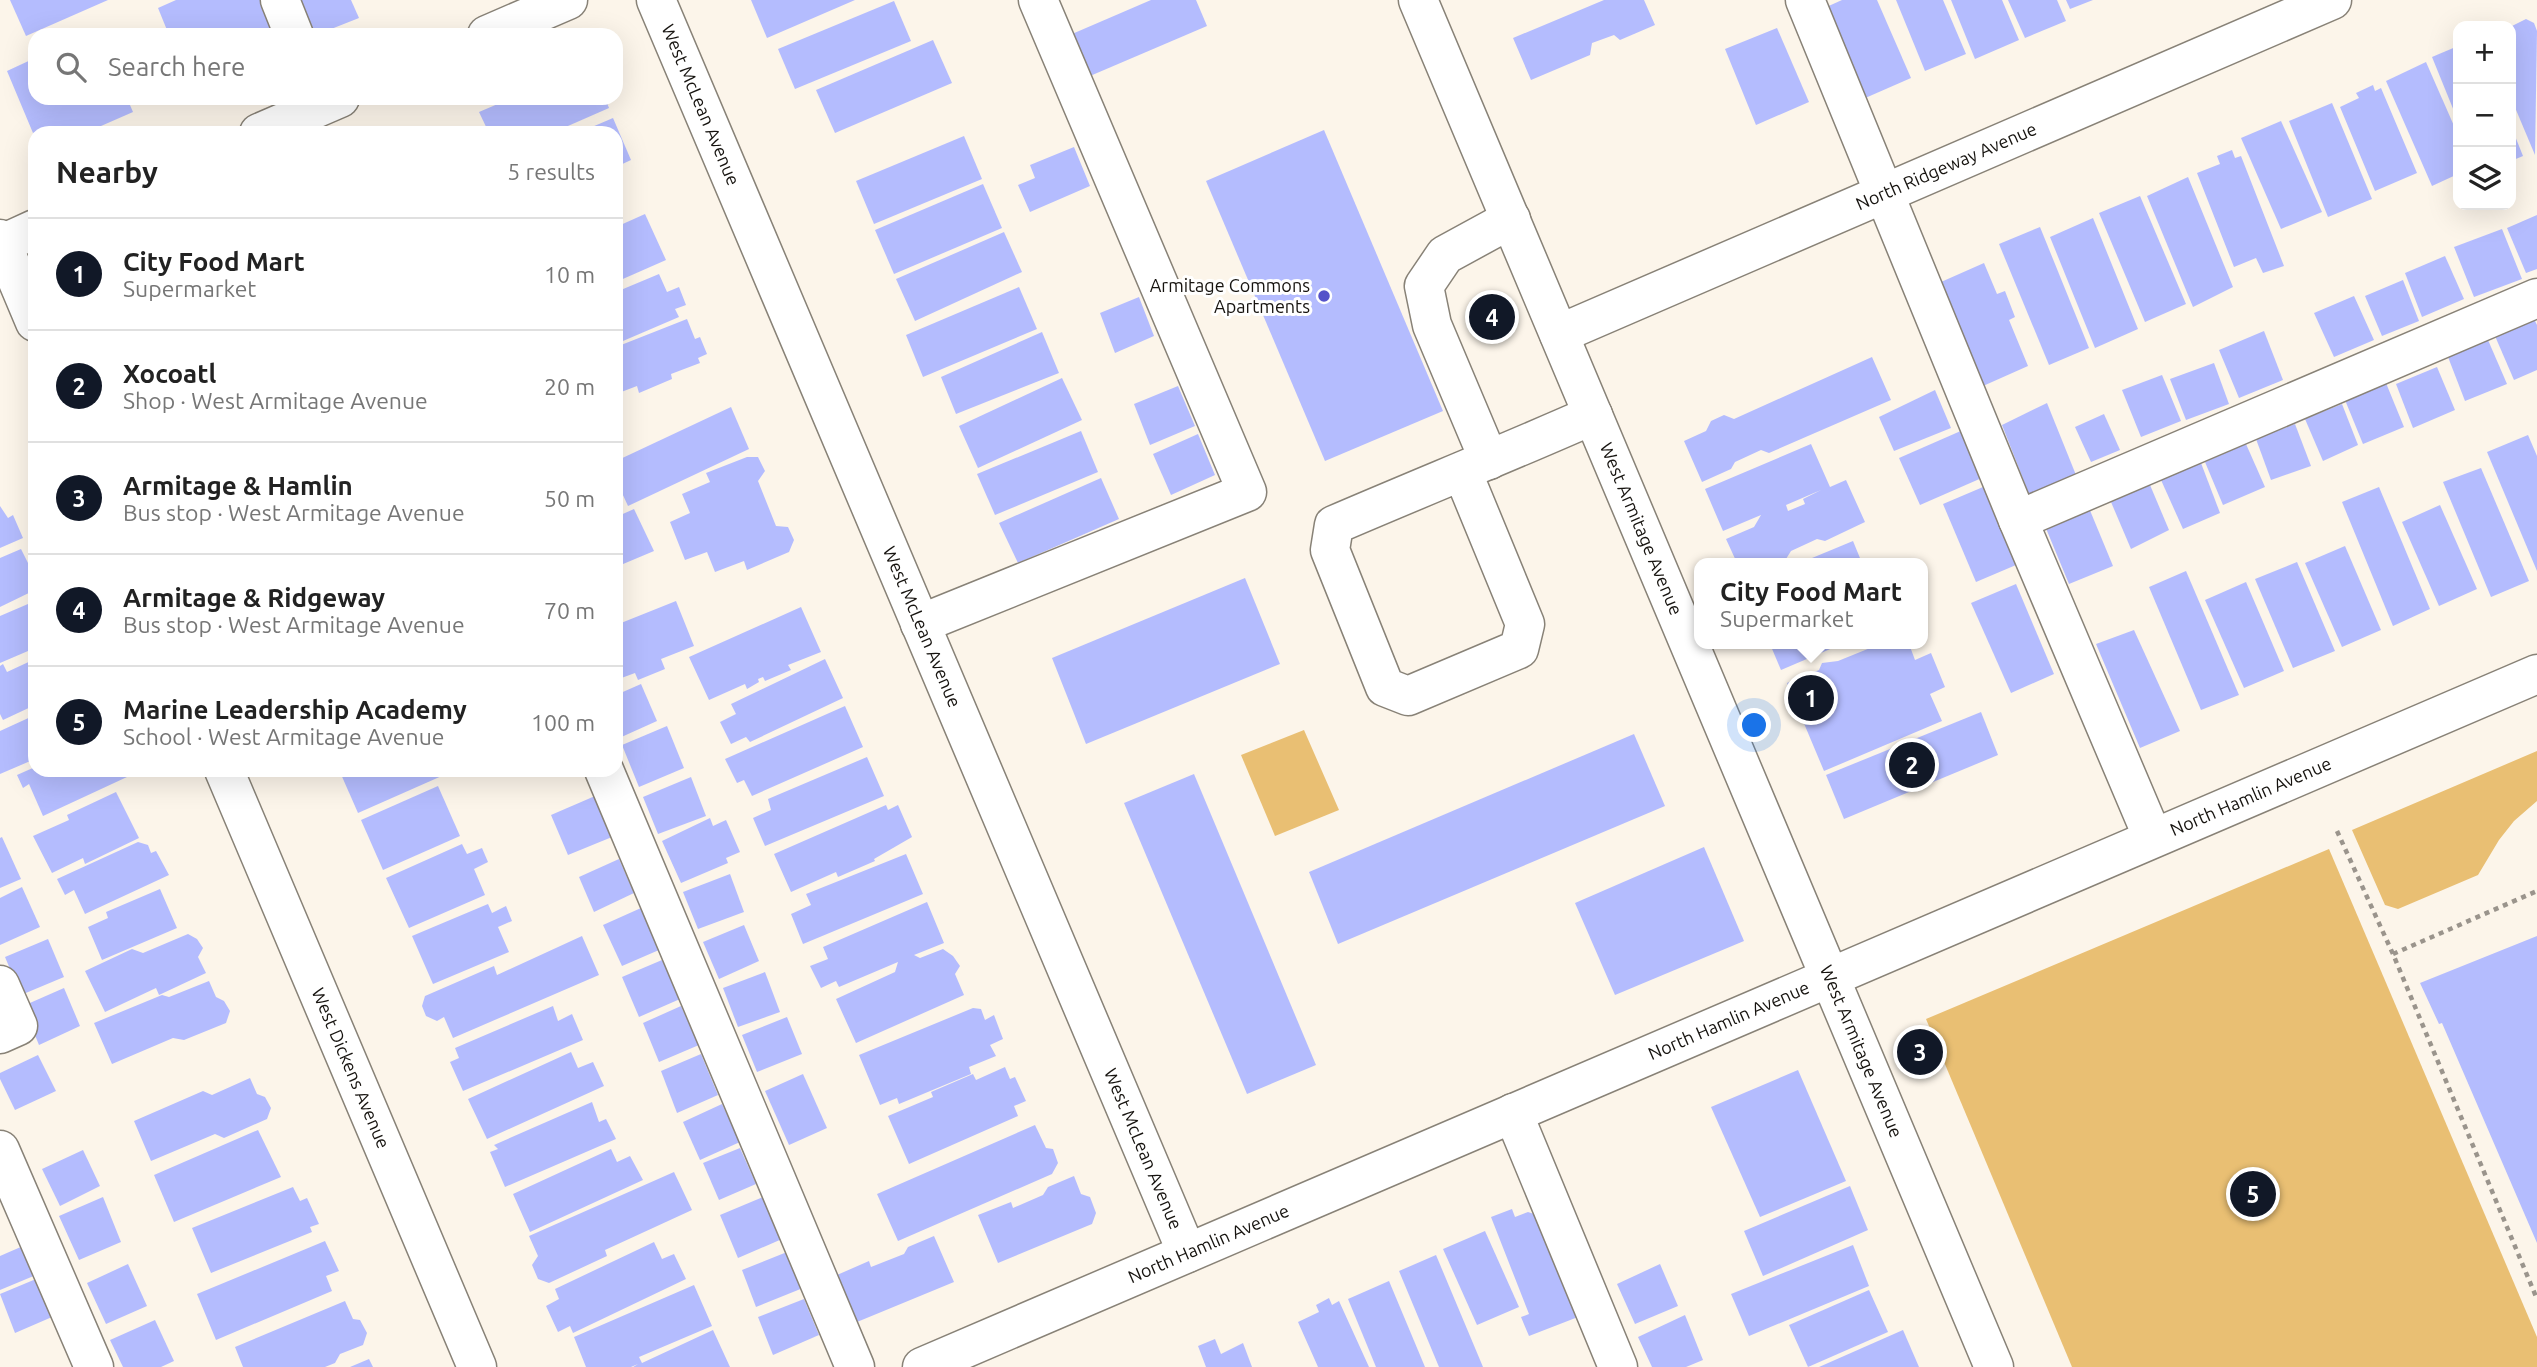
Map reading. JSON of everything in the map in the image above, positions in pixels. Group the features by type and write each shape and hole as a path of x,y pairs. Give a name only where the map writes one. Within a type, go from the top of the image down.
{"street":[{"path":"279,0 292,28"},
{"path":"503,28 568,0"},
{"name":"West McLean Avenue","path":"656,0 1187,1253"},
{"path":"920,624 1247,492 1038,0"},
{"name":"West Armitage Avenue","path":"1418,0 1994,1367"},
{"path":"1805,0 2018,520 2153,838"},
{"name":"North Ridgeway Avenue","path":"1559,334 2332,0"},
{"path":"279,126 331,108"},
{"path":"1511,219 1444,255 1424,286 1432,325 1476,465 1525,624 1519,649 1408,696 1385,687 1330,550 1334,525 1476,465 1593,415"},
{"path":"9,239 28,300"},
{"path":"2018,520 2537,298"},
{"name":"North Hamlin Avenue","path":"922,1367 2537,674"},
{"name":"West Dickens Avenue","path":"227,777 477,1367"},
{"path":"607,777 855,1367"},
{"path":"0,985 18,1026 0,1034"},
{"path":"1513,1113 1618,1367"},
{"path":"0,1150 94,1367"}],"path":[{"path":"2337,831 2393,954 2537,1299"},
{"path":"2393,954 2537,891"}],"shaded area":[{"path":"1304,730 1339,810 1275,836 1241,755"},
{"path":"2537,751 2537,801 2514,821 2478,875 2398,909 2385,905 2352,830"},
{"path":"2329,849 2537,1337 2537,1367 2072,1367 1926,1019"}],"building":[{"path":"10,0 108,0 44,28 28,28 26,36"},
{"path":"176,0 262,0 274,28 166,28 158,8"},
{"path":"300,0 351,0 359,18 334,28 313,28"},
{"path":"751,0 855,0 767,38"},
{"path":"1151,0 1196,0 1207,26 1090,76 1072,34"},
{"path":"1604,0 1644,0 1655,25 1620,40 1614,35 1592,43 1590,55 1531,80 1513,38"},
{"path":"1842,0 1877,0 1911,78 1863,99 1822,9"},
{"path":"1896,0 1943,0 1966,54 1925,71"},
{"path":"1951,0 2002,0 2019,40 1975,59"},
{"path":"2008,0 2057,0 2066,21 2025,38"},
{"path":"2066,0 2093,0 2070,9"},
{"path":"894,1 911,41 795,89 778,49"},
{"path":"2526,19 2534,23 2537,31 2535,155 2516,110 2516,24"},
{"path":"1777,28 1809,102 1756,125 1725,49"},
{"path":"933,40 952,83 835,133 816,90"},
{"path":"2453,48 2453,109 2432,57"},
{"path":"28,61 28,105 130,105 133,112 101,126 30,126 7,71"},
{"path":"2426,62 2453,124 2453,176 2432,186 2386,81"},
{"path":"2373,85 2375,91 2381,88 2417,173 2375,191 2340,107 2359,98 2356,93"},
{"path":"2332,103 2372,199 2328,217 2289,121"},
{"path":"496,105 608,105 609,108 568,126 486,126 479,112"},
{"path":"613,118 616,126 594,126"},
{"path":"2281,121 2322,212 2281,229 2241,138"},
{"name":"Armitage Commons Apartments","path":"1324,130 1443,411 1325,461 1206,181"},
{"path":"964,136 982,179 874,224 856,181"},
{"path":"2516,138 2523,156 2516,159"},
{"path":"623,141 631,160 623,164"},
{"path":"1074,147 1090,186 1030,212 1018,185 1035,178 1030,165"},
{"path":"2232,150 2235,158 2241,156 2284,266 2263,273 2256,258 2234,267 2197,173 2220,164 2217,156"},
{"path":"2188,177 2233,287 2193,307 2147,196"},
{"path":"983,184 1002,228 894,274 875,230"},
{"path":"2140,196 2186,304 2145,322 2099,213"},
{"path":"645,214 666,260 623,279 623,224"},
{"path":"2537,215 2537,269 2526,273 2507,228"},
{"path":"2093,218 2138,329 2095,348 2050,237"},
{"path":"2040,227 2089,348 2049,365 1999,244"},
{"path":"2502,229 2522,279 2474,297 2454,247"},
{"path":"1004,232 1022,272 915,321 896,279"},
{"path":"2445,256 2464,299 2422,317 2405,273"},
{"path":"1984,263 1997,294 2005,291 2015,317 2009,320 2028,366 1983,386 1941,282"},
{"path":"659,274 667,292 679,287 686,305 675,309 679,317 623,341 623,289"},
{"path":"2403,280 2419,321 2382,336 2365,296"},
{"path":"1019,287 1037,329 923,377 906,335"},
{"path":"2354,296 2374,340 2334,357 2314,313"},
{"path":"1139,297 1154,336 1115,353 1100,313"},
{"path":"687,319 695,339 700,337 707,354 698,358 700,363 671,374 672,379 639,393 637,386 623,391 623,344"},
{"path":"2534,319 2537,325 2537,370 2514,380 2495,336"},
{"path":"2264,331 2283,380 2239,398 2219,350"},
{"path":"1042,332 1059,373 956,414 941,377"},
{"path":"2488,340 2507,384 2465,401 2448,357"},
{"path":"1872,357 1891,400 1769,453 1761,450 1735,462 1731,469 1702,482 1684,441 1706,431 1711,421 1724,415 1734,419"},
{"path":"2214,363 2229,404 2186,420 2170,379"},
{"path":"2437,367 2455,410 2413,428 2396,384"},
{"path":"2162,375 2181,421 2141,437 2122,390"},
{"path":"1062,378 1082,420 978,468 959,426"},
{"path":"2386,383 2404,427 2363,444 2345,400"},
{"path":"1178,386 1195,426 1150,445 1134,404"},
{"path":"1935,390 1951,428 1894,451 1879,417"},
{"path":"2047,403 2076,475 2029,494 2002,425"},
{"path":"2342,404 2358,445 2323,461 2305,419"},
{"path":"731,407 749,449 628,506 623,495 623,458"},
{"path":"2104,414 2120,450 2091,462 2075,427"},
{"path":"2295,424 2311,466 2271,480 2256,439"},
{"path":"1963,430 1984,477 1920,505 1899,458"},
{"path":"1081,431 1098,472 995,515 977,474"},
{"path":"1198,434 1215,475 1171,495 1153,454"},
{"path":"2528,435 2537,456 2537,571 2487,452"},
{"path":"1811,444 1830,487 1846,480 1865,522 1825,541 1817,539 1791,551 1787,558 1735,558 1726,539 1754,527 1761,515 1723,531 1705,489","holes":["1821,490 1803,499 1805,504 1788,511 1786,505"]},
{"path":"2246,444 2265,487 2223,505 2205,462"},
{"path":"747,457 758,457 765,471 758,481 776,526 788,527 794,540 789,552 747,570 744,561 715,572 707,552 685,560 670,522 690,513 682,494 710,482 706,473"},
{"path":"2201,463 2220,513 2183,529 2161,480"},
{"path":"2481,468 2529,581 2491,597 2443,482"},
{"path":"1101,478 1119,519 1018,563 999,523"},
{"path":"2150,485 2169,530 2131,549 2111,502"},
{"path":"1983,487 2016,565 1976,582 1943,504"},
{"path":"2379,487 2430,609 2393,626 2342,502"},
{"path":"2440,505 2477,589 2439,606 2402,522"},
{"path":"0,506 8,518 13,515 23,538 0,548"},
{"path":"2089,508 2113,566 2069,584 2045,526"},
{"path":"634,509 654,551 623,564 623,514"},
{"path":"1853,541 1860,558 1812,558"},
{"path":"2345,546 2381,630 2342,647 2305,563"},
{"path":"21,549 28,563 28,593 0,607 0,558"},
{"path":"2297,562 2335,651 2293,668 2255,579"},
{"path":"2186,571 2239,695 2201,710 2149,587"},
{"path":"1245,578 1280,664 1086,744 1052,658"},
{"path":"2246,582 2284,671 2244,688 2205,600"},
{"path":"2016,584 2054,674 2011,693 1971,603"},
{"path":"676,601 694,646 661,659 665,669 638,680 635,673 623,677 623,622"},
{"path":"28,604 28,651 0,663 0,616"},
{"path":"801,607 821,652 788,665 791,670 765,681 763,677 758,679 759,682 747,689 745,684 709,700 689,657"},
{"path":"2134,630 2180,731 2140,748 2096,644"},
{"path":"1772,649 1830,649 1781,670"},
{"path":"1868,649 1911,649 1915,660 1931,653 1945,687 1930,694 1942,721 1824,771 1787,683 1819,670 1822,663 1838,661"},
{"path":"825,659 843,698 750,742 746,737 731,744 720,722 736,714 731,704"},
{"path":"28,662 28,708 3,720 0,714 0,666 3,664 7,672"},
{"path":"641,684 657,721 623,736 623,692"},
{"path":"845,706 863,747 752,796 744,780 737,783 725,759"},
{"path":"1981,712 1998,755 1844,819 1826,775"},
{"path":"28,718 28,762 0,774 0,731"},
{"path":"667,726 684,768 639,787 623,745"},
{"path":"1634,734 1665,806 1338,944 1309,872"},
{"path":"867,757 884,796 765,846 753,818 771,810 768,799"},
{"path":"28,770 28,777 127,777 43,816 29,784 23,788 17,775"},
{"path":"1194,774 1316,1065 1247,1094 1124,803"},
{"path":"342,777 439,777 358,813"},
{"path":"691,777 706,816 658,834 643,797"},
{"path":"438,786 460,836 383,870 361,820"},
{"path":"116,792 139,838 85,864 83,858 52,873 33,836 69,820 67,815"},
{"path":"595,796 612,837 568,855 551,815"},
{"path":"886,805 888,810 898,805 912,837 874,859 875,861 838,877 836,872 791,892 774,854"},
{"path":"710,818 713,826 726,820 740,852 726,858 728,863 681,883 662,841"},
{"path":"2,837 21,879 0,888 0,838"},
{"path":"138,842 148,845 151,853 156,851 169,875 85,914 74,890 65,895 57,879"},
{"path":"462,844 467,854 482,848 488,862 474,869 485,895 409,928 386,878"},
{"path":"1704,847 1744,941 1615,995 1575,903"},
{"path":"906,854 923,894 803,944 791,914 811,905 806,894"},
{"path":"619,859 634,893 594,912 579,877"},
{"path":"730,874 744,912 698,929 683,892"},
{"path":"22,887 40,927 0,945 0,898"},
{"path":"160,889 177,928 102,960 88,927 108,918 106,912"},
{"path":"927,902 944,943 914,955 920,958 943,949 953,956 960,966 955,974 964,995 856,1043 836,999 895,972 898,962 839,987 836,981 821,988 810,966 828,959 823,947"},
{"path":"488,904 492,913 506,906 512,921 498,927 509,952 433,984 412,936"},
{"path":"641,908 659,950 622,966 603,925"},
{"path":"744,925 759,961 719,979 703,942"},
{"path":"188,934 197,939 203,948 198,957 206,973 159,995 156,988 105,1012 85,971 132,949 143,953"},
{"path":"582,936 599,975 453,1038 444,1017 437,1021 426,1016 422,1006 425,996 494,966 497,975"},
{"path":"2537,936 2537,1243 2442,1023 2439,1024 2420,983"},
{"path":"48,939 64,977 21,995 5,957"},
{"path":"662,960 680,999 639,1017 622,977"},
{"path":"765,972 780,1012 738,1027 723,988"},
{"path":"209,981 216,997 224,1001 230,1011 226,1023 184,1040 173,1038 112,1064 94,1023 162,995 169,997"},
{"path":"64,988 80,1026 39,1045 23,1006"},
{"path":"553,1006 558,1021 572,1014 583,1040 463,1091 450,1062 459,1058 455,1048"},
{"path":"681,1006 699,1045 659,1062 643,1023"},
{"path":"973,1008 981,1009 985,1020 994,1015 1003,1039 990,1045 996,1056 969,1067 971,1074 899,1104 897,1098 880,1105 859,1055"},
{"path":"787,1017 802,1054 757,1072 742,1035"},
{"path":"571,1052 578,1068 593,1062 604,1086 487,1139 468,1099"},
{"path":"701,1054 718,1095 677,1113 661,1071"},
{"path":"38,1055 56,1091 15,1110 0,1079 0,1073"},
{"path":"1005,1067 1010,1079 1015,1077 1026,1101 1014,1106 1018,1116 909,1164 888,1116 933,1097 931,1092 973,1074 976,1080"},
{"path":"1798,1070 1846,1181 1760,1217 1711,1107"},
{"path":"803,1074 827,1128 789,1145 765,1091"},
{"path":"250,1078 257,1094 265,1097 271,1108 267,1119 224,1138 215,1134 151,1161 134,1121 203,1091 212,1095"},
{"path":"592,1102 599,1122 606,1119 616,1139 505,1187 490,1152 498,1149 494,1145"},
{"path":"722,1104 740,1142 700,1160 683,1122"},
{"path":"1035,1125 1046,1148 1053,1149 1058,1163 1052,1174 898,1241 877,1194"},
{"path":"258,1130 281,1177 174,1222 154,1175"},
{"path":"740,1148 756,1184 719,1200 703,1163"},
{"path":"611,1149 617,1162 630,1156 643,1180 530,1232 513,1194"},
{"path":"83,1150 100,1186 60,1206 42,1169"},
{"path":"674,1172 692,1210 605,1250 607,1256 549,1283 538,1279 532,1265 538,1256 529,1236"},
{"path":"1074,1176 1081,1194 1090,1197 1096,1213 1092,1224 998,1263 978,1215 1011,1202 1013,1208 1043,1195 1048,1187"},
{"path":"1850,1186 1868,1230 1763,1276 1744,1231"},
{"path":"293,1187 300,1201 307,1198 319,1224 310,1227 312,1232 211,1273 192,1228"},
{"path":"103,1197 121,1242 79,1260 59,1216"},
{"path":"763,1197 782,1239 738,1258 720,1215"},
{"path":"1512,1209 1515,1217 1528,1212 1537,1215 1578,1317 1529,1336 1521,1317 1529,1314 1491,1217"},
{"path":"1485,1231 1519,1307 1477,1325 1443,1249"},
{"path":"934,1236 954,1282 857,1322 837,1275 869,1261 871,1267 904,1254 908,1247"},
{"path":"325,1241 339,1271 326,1276 332,1291 216,1340 197,1294"},
{"path":"654,1242 662,1259 674,1254 686,1279 573,1333 570,1326 558,1332 546,1306 559,1299 555,1289"},
{"path":"1853,1245 1869,1286 1749,1336 1731,1294"},
{"path":"23,1246 36,1275 0,1290 0,1256"},
{"path":"787,1252 803,1288 756,1307 742,1270"},
{"path":"1436,1255 1483,1367 1439,1367 1399,1271"},
{"path":"128,1264 147,1306 106,1324 87,1283"},
{"path":"1660,1264 1678,1306 1635,1324 1617,1284"},
{"path":"36,1279 52,1317 15,1333 0,1294"},
{"path":"1389,1281 1425,1367 1376,1367 1348,1299"},
{"path":"694,1285 712,1326 639,1357 642,1363 713,1330 730,1367 633,1367 638,1364 631,1367 586,1367 574,1337"},
{"path":"1869,1290 1888,1332 1808,1367 1789,1325"},
{"path":"1329,1298 1332,1305 1339,1301 1369,1367 1318,1367 1298,1322 1319,1312 1316,1305"},
{"path":"804,1299 819,1335 773,1355 758,1317"},
{"path":"345,1301 353,1319 360,1320 367,1333 363,1345 340,1354 335,1363 325,1367 243,1367 235,1347"},
{"path":"1685,1315 1703,1360 1686,1367 1652,1367 1638,1337"},
{"path":"155,1320 174,1361 161,1367 123,1367 110,1340"},
{"path":"1903,1330 1919,1367 1819,1367"},
{"path":"1215,1339 1221,1354 1243,1343 1252,1367 1206,1367 1198,1346"},
{"path":"369,1359 373,1367 350,1367"}],"place":[{"name":"Armitage Commons Apartments","path":"1324,296"},
{"name":"Armitage & Ridgeway","path":"1492,317"},
{"name":"City Food Mart","path":"1811,698"},
{"name":"Xocoatl","path":"1912,765"},
{"name":"Armitage & Hamlin","path":"1920,1052"},
{"name":"Marine Leadership Academy","path":"2253,1194"}]}
